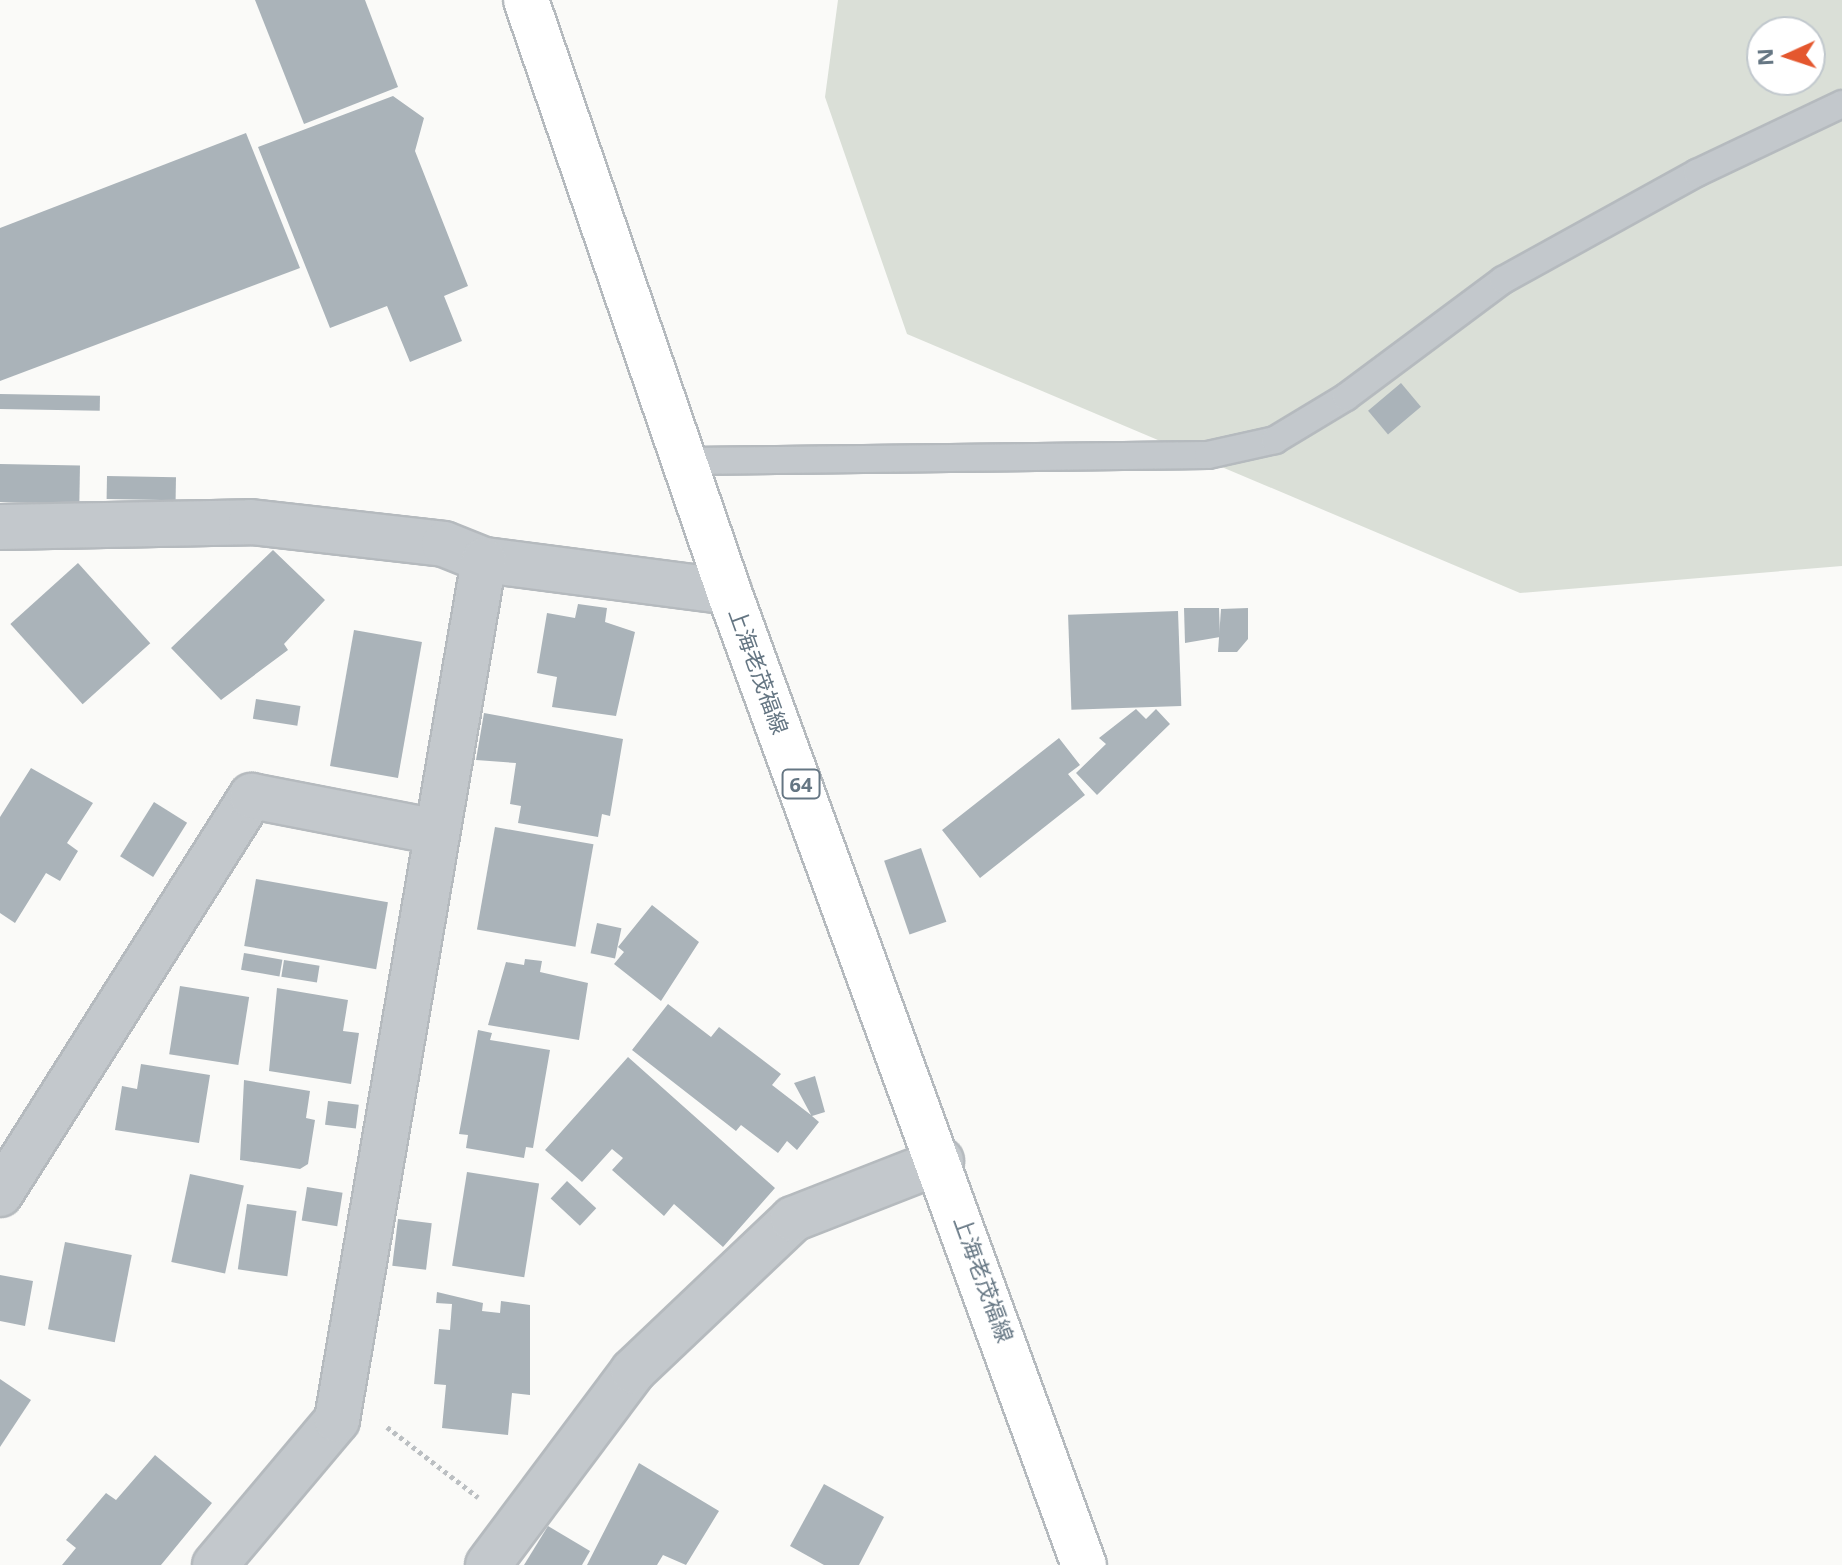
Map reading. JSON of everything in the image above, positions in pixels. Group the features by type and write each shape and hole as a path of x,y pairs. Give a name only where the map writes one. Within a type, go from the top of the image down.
{"main road":[{"name":"上海老茂福線","path":"526,0 690,461 729,592 941,1161 1084,1565"}],"street":[{"path":"0,527 251,522 444,544 484,560 729,592"},
{"path":"215,1565 337,1420 484,560"},
{"path":"0,1194 18,1135 252,796 437,832"},
{"path":"488,1565 633,1371 793,1219 941,1161"}],"lane":[{"path":"690,461 1208,455 1275,440 1346,397 1503,280 1697,173 1842,104"}],"path":[{"path":"342,1392 517,1527"}],"shaded area":[{"path":"838,0 1842,0 1842,566 1520,593 907,334 825,97"}],"building":[{"path":"255,0 365,0 398,87 304,124"},
{"path":"393,96 424,118 415,151 468,286 444,296 462,341 410,362 387,306 330,328 258,147"},
{"path":"246,133 300,268 0,381 0,228"},
{"path":"1401,383 1421,407 1388,434 1368,411"},
{"path":"0,394 100,396 100,411 0,409"},
{"path":"0,464 80,465 79,503 0,502"},
{"path":"107,476 176,477 176,500 107,499"},
{"path":"273,550 325,600 284,644 288,650 221,700 171,648"},
{"path":"78,563 150,643 83,704 10,624"},
{"path":"578,604 607,608 605,622 635,632 616,716 552,707 557,677 537,673 547,613 575,618"},
{"path":"1184,608 1219,608 1220,637 1185,643"},
{"path":"1248,608 1248,639 1237,652 1218,652 1221,609"},
{"path":"1178,611 1181,706 1071,710 1068,615"},
{"path":"354,630 422,642 398,778 330,766"},
{"path":"256,699 300,706 297,726 253,719"},
{"path":"1136,709 1146,719 1156,709 1170,724 1097,795 1076,773 1106,744 1099,738"},
{"path":"484,713 623,739 610,816 602,814 598,837 518,823 521,806 510,804 516,763 476,760"},
{"path":"1059,738 1080,765 1068,774 1085,795 980,878 942,830"},
{"path":"31,768 93,803 67,843 78,851 60,881 46,873 15,923 0,913 0,817"},
{"path":"154,802 187,823 153,877 120,856"},
{"path":"495,827 593,844 575,947 477,929"},
{"path":"921,848 946,922 910,934 884,861"},
{"path":"256,879 388,902 376,969 244,946"},
{"path":"652,905 699,942 661,1001 614,964 624,952 618,947"},
{"path":"597,923 621,928 615,959 591,953"},
{"path":"244,953 282,960 279,977 241,970"},
{"path":"525,959 542,961 540,972 588,983 579,1040 488,1025 506,962 524,965"},
{"path":"284,960 320,966 317,982 281,977"},
{"path":"180,986 249,997 238,1065 169,1054"},
{"path":"277,988 348,1000 343,1031 359,1033 351,1084 269,1071"},
{"path":"668,1004 711,1037 719,1027 781,1074 772,1085 811,1115 794,1083 815,1076 825,1112 812,1116 819,1122 797,1150 787,1141 778,1153 741,1125 736,1131 632,1050"},
{"path":"478,1030 492,1033 490,1040 550,1050 533,1148 526,1147 524,1158 466,1148 468,1135 459,1134"},
{"path":"628,1057 775,1188 723,1247 674,1204 664,1216 612,1170 623,1158 612,1149 582,1182 545,1150"},
{"path":"141,1064 210,1075 199,1143 115,1130 122,1086 137,1089"},
{"path":"244,1080 310,1091 306,1118 315,1120 308,1164 300,1169 240,1160"},
{"path":"328,1101 359,1105 356,1129 325,1125"},
{"path":"467,1172 539,1183 524,1277 452,1266"},
{"path":"190,1174 244,1185 225,1273 171,1262"},
{"path":"567,1181 596,1208 580,1226 551,1199"},
{"path":"307,1187 343,1193 337,1226 302,1221"},
{"path":"247,1204 297,1211 287,1276 238,1269"},
{"path":"398,1219 432,1223 426,1270 392,1266"},
{"path":"65,1242 132,1255 115,1342 48,1329"},
{"path":"0,1275 33,1281 25,1326 0,1321"},
{"path":"437,1292 483,1303 482,1311 500,1313 501,1301 530,1305 530,1395 512,1393 508,1435 442,1428 446,1385 434,1384 439,1329 450,1330 452,1304 436,1303"},
{"path":"0,1379 31,1400 0,1447"},
{"path":"155,1455 212,1503 161,1565 62,1565 76,1548 66,1540 106,1493 116,1500"},
{"path":"639,1463 719,1511 686,1565 663,1555 657,1565 587,1565"},
{"path":"824,1484 884,1517 859,1565 824,1565 790,1546"},
{"path":"548,1526 590,1551 582,1565 524,1565"}]}
